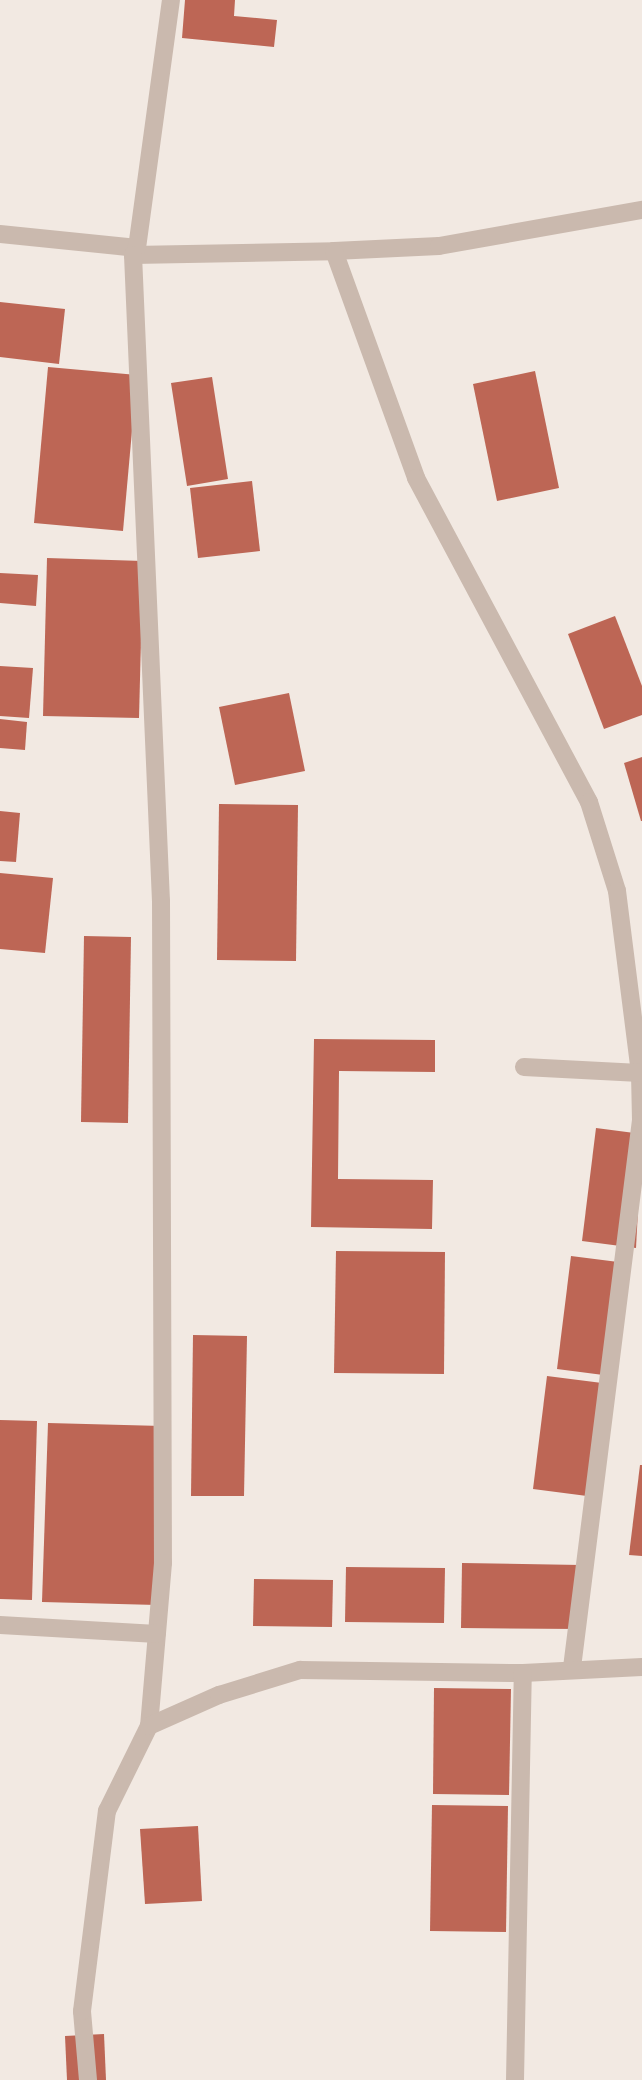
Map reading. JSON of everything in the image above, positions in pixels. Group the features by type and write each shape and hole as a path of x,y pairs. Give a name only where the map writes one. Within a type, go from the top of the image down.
{"street":[{"path":"88,2080 82,2011 107,1811 149,1726 163,1563 161,901 135,252 171,0"},
{"path":"0,234 135,252 334,251 439,246 642,211"},
{"path":"334,251 416,478 589,802 617,891 640,1073 641,1121 572,1668"},
{"path":"524,1067 640,1073"},
{"path":"0,1625 157,1634"},
{"path":"149,1726 219,1695 300,1670 523,1673 572,1668 642,1667"},
{"path":"515,2080 523,1673"}],"building":[{"path":"185,0 235,0 234,16 277,20 274,47 182,38"},
{"path":"0,302 65,309 59,364 0,357"},
{"path":"48,367 137,375 123,531 34,523"},
{"path":"535,371 559,488 497,501 473,384"},
{"path":"212,377 228,479 187,486 171,383"},
{"path":"252,481 260,551 198,558 190,488"},
{"path":"47,558 143,561 139,718 43,716"},
{"path":"0,573 38,575 36,606 0,603"},
{"path":"615,616 642,686 642,715 604,729 568,634"},
{"path":"0,666 33,668 29,718 0,716"},
{"path":"289,693 305,771 235,785 219,707"},
{"path":"0,719 27,722 25,750 0,748"},
{"path":"642,757 642,821 641,821 624,763"},
{"path":"219,804 298,805 296,961 217,960"},
{"path":"0,811 20,813 16,862 0,861"},
{"path":"0,873 53,878 45,953 0,949"},
{"path":"84,936 131,937 128,1123 81,1122"},
{"path":"314,1039 435,1040 435,1072 339,1071 338,1179 433,1180 432,1229 311,1227"},
{"path":"596,1128 642,1134 636,1248 582,1241"},
{"path":"336,1251 445,1252 444,1374 334,1373"},
{"path":"571,1256 626,1263 611,1376 557,1369"},
{"path":"193,1335 247,1336 244,1496 191,1496"},
{"path":"547,1376 602,1383 587,1496 533,1489"},
{"path":"0,1420 37,1421 32,1600 0,1599"},
{"path":"48,1423 162,1426 157,1605 42,1602"},
{"path":"642,1465 642,1556 629,1555"},
{"path":"462,1563 581,1565 580,1629 461,1628"},
{"path":"346,1567 445,1568 444,1623 345,1622"},
{"path":"254,1579 333,1580 332,1627 253,1626"},
{"path":"434,1688 511,1689 509,1795 433,1794"},
{"path":"432,1805 508,1806 506,1932 430,1931"},
{"path":"198,1826 202,1901 145,1904 140,1829"},
{"path":"104,2034 106,2080 67,2080 65,2036"}]}
